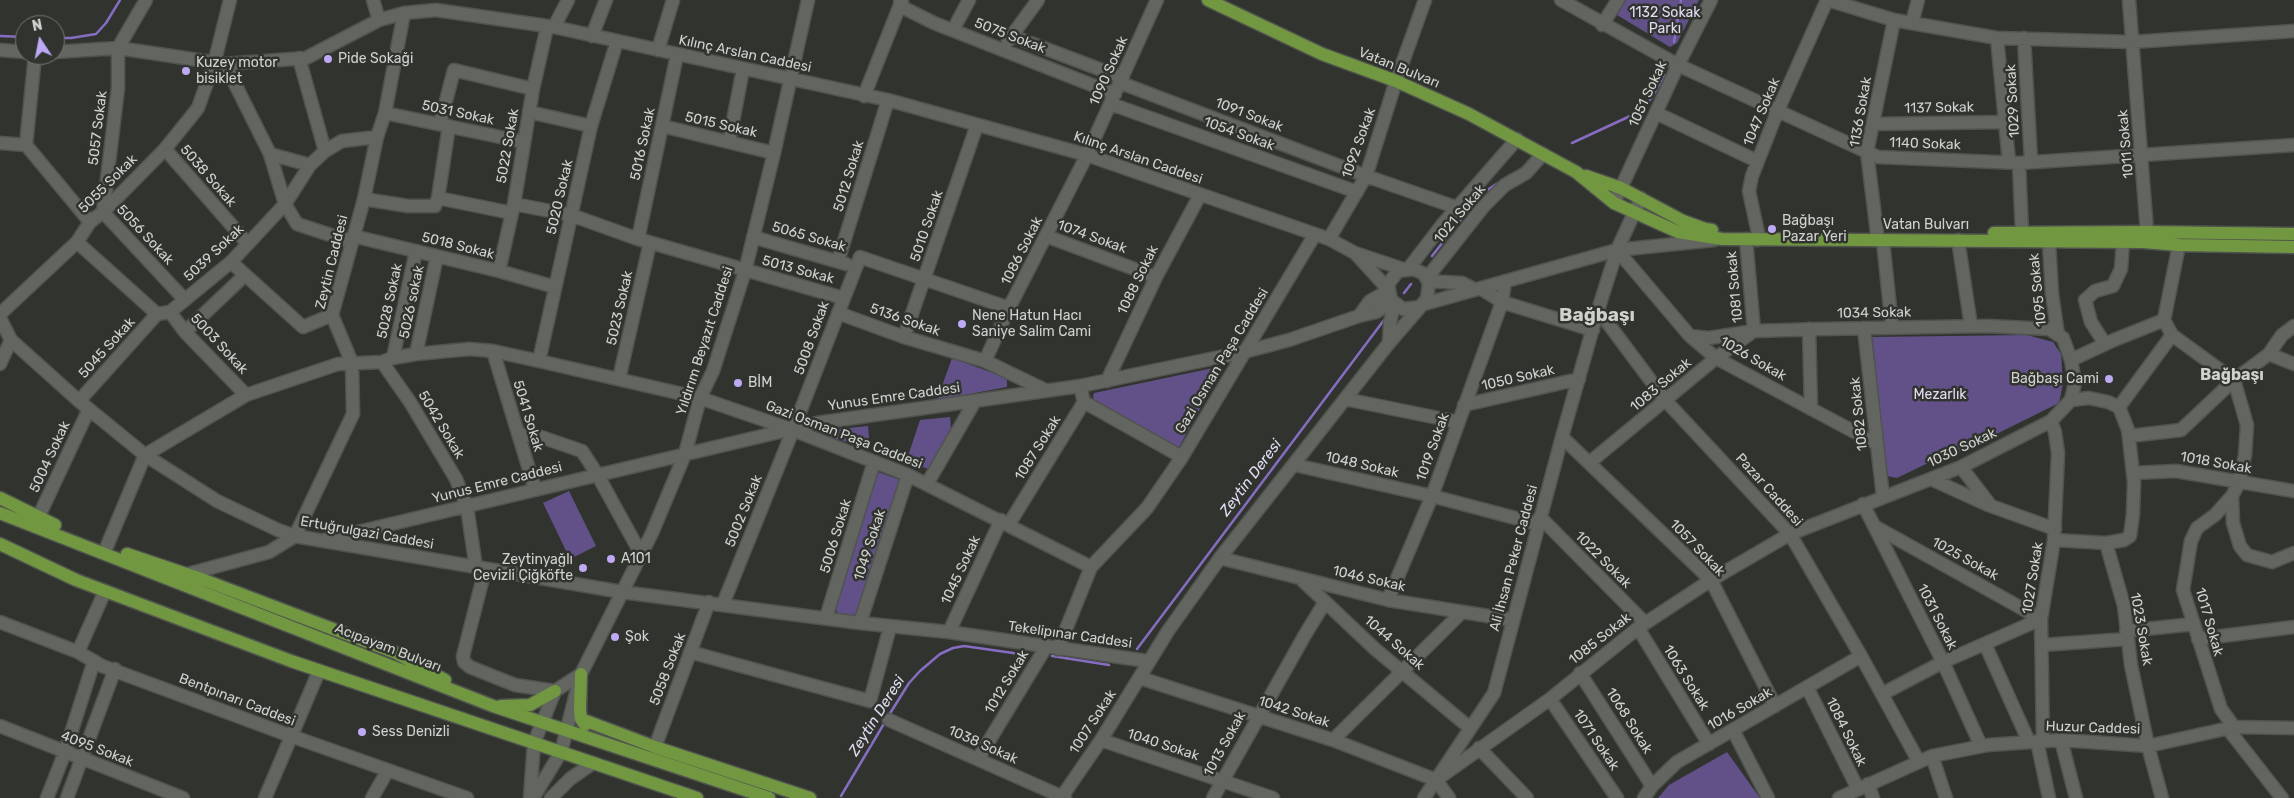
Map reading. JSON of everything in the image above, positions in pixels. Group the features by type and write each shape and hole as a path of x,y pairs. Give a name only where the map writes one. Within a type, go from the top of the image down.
{"main road":[{"name":"Vatan Bulvarı","path":"1208,0 1322,54 1396,81 1517,139 1576,172 1621,188 1683,221 1705,230 1754,237"},
{"name":"Vatan Bulvarı","path":"1576,172 1614,202 1678,232 1722,239 1754,237 2019,238 2294,234"},
{"name":"Vatan Bulvarı","path":"1878,238 1958,240 2019,238 2049,243 2123,242 2145,237 2179,245 2294,247"},
{"path":"0,498 38,518 106,546 188,574 396,653 494,706 530,705 555,691"},
{"name":"Acıpayam Bulvarı","path":"0,512 494,706 769,798"},
{"path":"0,544 76,580 319,671 697,798"},
{"path":"581,674 581,719 594,740"},
{"path":"581,719 655,747 810,798"}],"street":[{"path":"118,48 146,0"},
{"name":"5055 Sokak","path":"0,314 77,242 90,222 103,212 164,149 198,108 220,62 230,0"},
{"path":"372,0 379,20"},
{"path":"436,10 446,0"},
{"name":"5022 Sokak","path":"499,271 513,208 533,89 550,27 568,0"},
{"path":"592,36 606,0"},
{"path":"658,50 673,0"},
{"name":"Yıldırım Beyazıt Caddesi","path":"531,798 561,752 581,674 642,554 685,454 700,398 713,371 745,271 774,153 808,0"},
{"path":"864,96 901,0"},
{"name":"5075 Sokak","path":"901,0 904,8 953,30 1003,50 1117,90"},
{"path":"953,30 969,0"},
{"path":"1003,50 1038,0"},
{"name":"1090 Sokak","path":"1087,155 1157,0"},
{"name":"1092 Sokak","path":"1329,240 1366,176 1396,81 1425,0"},
{"name":"1140 Sokak","path":"1561,0 1602,25 1678,66 1878,157 2020,162 2294,145"},
{"path":"1602,25 1618,0"},
{"name":"1051 Sokak","path":"1614,202 1678,66 1712,0"},
{"path":"1827,0 1894,20 1997,38 2132,42 2294,31"},
{"name":"1047 Sokak","path":"1754,237 1749,191 1752,176 1778,110 1827,0"},
{"path":"1912,23 1918,0"},
{"name":"1011 Sokak","path":"2129,0 2143,155 2145,237"},
{"name":"Kılınç Arslan Caddesi","path":"65,51 118,48 220,62 306,58 379,20 404,13 436,10 550,27 888,100 1087,155 1329,240 1355,253 1406,268"},
{"name":"Zeytin Caddesi","path":"295,536 353,414 352,363 332,315 364,199 377,137 385,113 404,13"},
{"name":"1136 Sokak","path":"1892,328 1867,152 1894,20"},
{"path":"1012,36 1117,90"},
{"name":"1029 Sokak","path":"1997,38 2005,122 2020,162"},
{"name":"1029 Sokak","path":"2020,162 2024,38"},
{"name":"5020 Sokak","path":"540,361 591,126 617,41"},
{"name":"5057 Sokak","path":"103,212 118,88 118,48"},
{"path":"0,50 15,51"},
{"name":"5016 Sokak","path":"644,241 662,126 677,55"},
{"path":"299,58 326,151"},
{"name":"5018 Sokak","path":"220,62 270,154 285,204 297,224 353,239 416,251 499,271 555,287"},
{"path":"33,65 26,145 90,222"},
{"path":"729,142 743,69"},
{"path":"364,199 408,206 435,206 438,198 444,125 454,70 533,89"},
{"name":"1091 Sokak","path":"1117,90 1458,208"},
{"name":"1054 Sokak","path":"1117,90 1357,192"},
{"name":"5012 Sokak","path":"838,261 888,100"},
{"path":"529,112 591,126"},
{"name":"5031 Sokak","path":"385,113 524,142"},
{"path":"1656,113 1758,161"},
{"name":"1137 Sokak","path":"1873,124 2005,122"},
{"name":"5010 Sokak","path":"904,337 977,125"},
{"name":"5015 Sokak","path":"662,126 774,153"},
{"name":"5039 Sokak","path":"157,314 170,312 231,262 285,204 310,165 326,151 342,141 377,137"},
{"path":"1390,343 1390,296 1394,274 1406,268 1428,245 1442,225 1517,139"},
{"path":"0,143 26,145"},
{"name":"5038 Sokak","path":"164,149 248,244"},
{"path":"270,154 310,165"},
{"name":"1021 Sokak","path":"1426,277 1483,206 1505,185 1526,173 1543,154"},
{"name":"1086 Sokak","path":"985,362 1009,308 1087,155"},
{"path":"2019,238 2020,162"},
{"name":"1088 Sokak","path":"1107,381 1156,277 1200,195"},
{"name":"5013 Sokak","path":"438,198 571,216 644,241 842,298"},
{"name":"Ali İhsan Peker Caddesi","path":"1424,798 1494,693 1562,436 1598,310 1617,250 1641,198"},
{"name":"5056 Sokak","path":"103,212 185,300"},
{"name":"1074 Sokak","path":"1046,236 1156,277"},
{"name":"Gazi Osman Paşa Caddesi","path":"145,456 246,395 338,364 388,360 416,354 469,349 493,351 700,398 793,430 908,475 1005,522 1091,567 1148,508 1182,457 1314,236"},
{"name":"5065 Sokak","path":"754,237 838,261 858,262 925,279 1009,308"},
{"name":"1081 Sokak","path":"1754,237 1754,331"},
{"path":"1390,296 1404,310 1617,250 1722,239"},
{"path":"1958,240 1971,326"},
{"name":"5023 Sokak","path":"619,379 644,241"},
{"path":"77,242 157,314"},
{"path":"2105,344 2091,322 2084,300 2095,291 2112,286 2121,270 2123,242"},
{"name":"1095 Sokak","path":"2049,243 2052,294 2058,335"},
{"path":"1422,306 1430,294 1426,277 1428,245"},
{"path":"2179,245 2164,320 2172,335 2234,380"},
{"name":"1026 Sokak","path":"1617,250 1690,336 1716,358 1877,444"},
{"name":"5028 Sokak","path":"388,360 416,251"},
{"name":"Kılınç Arslan Caddesi","path":"1355,253 1390,296"},
{"name":"5026 sokak","path":"416,354 437,256"},
{"path":"231,262 303,327 332,315"},
{"name":"5008 Sokak","path":"793,430 842,298 858,262"},
{"path":"1406,268 1426,277 1462,283 1477,288 1502,302 1593,330"},
{"path":"186,332 245,275"},
{"name":"1019 Sokak","path":"1388,600 1432,496 1502,302 1505,281"},
{"name":"Yunus Emre Caddesi","path":"316,541 817,423 1080,386 1244,352 1289,340 1359,316 1370,301 1390,296"},
{"name":"Tekelipınar Caddesi","path":"622,592 890,627 949,632 1148,661 1220,558 1345,399 1422,306"},
{"name":"Pazar Caddesi","path":"1598,310 1666,401 1790,534 1861,656 1918,762"},
{"name":"5003 Sokak","path":"170,312 186,332 246,395"},
{"name":"5136 Sokak","path":"838,313 904,337 985,362 1045,390"},
{"name":"5045 Sokak","path":"79,401 157,314"},
{"name":"Ertuğrulgazi Caddesi","path":"0,318 11,340 79,401 145,456 216,501 278,530 316,541 622,592"},
{"path":"2071,360 2164,320"},
{"name":"1034 Sokak","path":"1690,336 1709,338 1754,331 1809,329 1971,326 2049,329 2058,335"},
{"path":"2129,436 2181,430 2234,380 2269,354 2282,335 2294,326"},
{"name":"1082 Sokak","path":"1864,328 1883,497"},
{"path":"1809,329 1811,409"},
{"name":"1083 Sokak","path":"1589,463 1716,358 1754,331"},
{"path":"1931,479 2054,534 2106,543 2124,540 2130,536 2133,514 2134,473 2129,436 2119,407 2108,402 2089,398 2071,400 2075,383 2071,360 2063,338 2058,335"},
{"path":"2119,407 2172,335"},
{"path":"0,364 11,340"},
{"name":"5041 Sokak","path":"493,351 535,489"},
{"path":"2269,354 2294,364"},
{"name":"5042 Sokak","path":"388,360 410,402 456,479 466,507 480,569"},
{"name":"1050 Sokak","path":"1464,405 1578,379"},
{"name":"1017 Sokak","path":"2234,380 2247,425 2245,455 2239,482 2232,496 2215,515 2197,528 2191,541 2183,590 2221,709 2231,728 2282,798"},
{"path":"1080,386 1084,402 1182,457"},
{"path":"1345,399 1458,422"},
{"name":"1030 Sokak","path":"1790,534 1961,467 2051,421 2071,400"},
{"path":"927,484 975,401"},
{"name":"1087 Sokak","path":"1005,522 1084,402"},
{"name":"5004 Sokak","path":"38,518 89,409"},
{"name":"1027 Sokak","path":"2036,741 2042,644 2041,619 2054,534 2058,452 2056,432 2051,421"},
{"name":"5002 Sokak","path":"723,604 793,430"},
{"path":"518,434 540,437 582,451 642,554"},
{"name":"1057 Sokak","path":"1562,436 1712,580 1776,706"},
{"path":"106,546 145,456"},
{"name":"5006 Sokak","path":"826,618 874,462"},
{"name":"1048 Sokak","path":"1295,465 1539,521"},
{"path":"1961,467 1991,506"},
{"name":"1018 Sokak","path":"2134,473 2176,471 2294,491"},
{"name":"1049 Sokak","path":"860,623 908,475"},
{"path":"2232,496 2233,523 2240,546 2247,555 2272,562 2294,553"},
{"name":"1031 Sokak","path":"1863,504 1943,662 1981,746"},
{"name":"1022 Sokak","path":"1539,521 1641,626"},
{"name":"1045 Sokak","path":"949,632 1005,522"},
{"name":"1025 Sokak","path":"1874,526 2041,619"},
{"name":"1085 Sokak","path":"1436,780 1550,699 1580,673 1641,626 1712,580 1790,534"},
{"path":"188,574 269,552 295,536"},
{"name":"1023 Sokak","path":"2106,543 2124,606 2127,635 2148,746 2162,798"},
{"name":"1046 Sokak","path":"1220,558 1388,600 1513,620"},
{"name":"1012 Sokak","path":"978,759 1052,648 1091,567"},
{"path":"480,569 463,656 464,662 470,667 515,685 555,691"},
{"name":"1044 Sokak","path":"1300,578 1375,650 1470,728"},
{"path":"78,652 105,591"},
{"name":"5058 Sokak","path":"655,747 710,602"},
{"name":"1013 Sokak","path":"1213,798 1258,716 1325,602"},
{"path":"1333,740 1462,612"},
{"path":"1882,694 1943,662 2041,619"},
{"name":"Bentpınarı Caddesi","path":"0,622 78,652 94,661 291,736 467,798"},
{"path":"2042,644 2127,635 2194,624"},
{"name":"1063 Sokak","path":"1641,626 1709,744"},
{"path":"690,652 870,701 890,627"},
{"path":"2198,640 2294,627"},
{"path":"1985,644 2036,741 2049,798"},
{"name":"1016 Sokak","path":"1644,798 1652,786 1677,762 1861,656"},
{"path":"47,798 65,752 94,661"},
{"name":"1007 Sokak","path":"1062,798 1140,678 1148,661"},
{"path":"67,798 80,758 115,669"},
{"path":"265,798 319,671"},
{"name":"1068 Sokak","path":"1580,673 1652,786"},
{"path":"531,798 534,743 542,722 555,691 581,674"},
{"name":"1042 Sokak","path":"1140,678 1333,740 1436,780"},
{"name":"1084 Sokak","path":"1807,687 1863,787 1874,798"},
{"name":"1071 Sokak","path":"1550,699 1617,798"},
{"name":"1038 Sokak","path":"889,720 1062,798"},
{"name":"4095 Sokak","path":"0,726 183,798"},
{"name":"Huzur Caddesi","path":"1838,798 1932,756 1981,746 2061,740 2148,746 2231,728 2294,728"},
{"path":"1732,730 1768,798"},
{"name":"1040 Sokak","path":"1101,740 1272,798"},
{"path":"2061,740 2076,798"},
{"path":"1479,748 1527,798"},
{"path":"1932,756 1946,798"},
{"path":"551,798 570,779 593,763"},
{"path":"372,798 388,770"},
{"path":"1436,780 1449,798"}],"green space":[{"name":"1132 Sokak Parkı","path":"1625,0 1699,0 1677,43 1670,47 1617,15"},
{"name":"Mezarlık","path":"2027,335 2053,342 2061,354 2063,384 2059,403 1958,453 1930,462 1897,478 1887,476 1872,337"},
{"path":"952,358 1007,378 1007,387 937,400"},
{"path":"1218,367 1219,374 1178,449 1095,402 1093,397 1094,393"},
{"path":"950,417 951,428 929,469 906,462 920,420"},
{"path":"868,426 870,448 821,435 818,431"},
{"path":"878,472 903,481 858,613 852,616 837,613 835,603"},
{"path":"569,491 596,546 570,559 543,503"},
{"path":"1727,752 1760,798 1658,798 1669,785"}],"waterway":[{"path":"65,38 96,34 106,23 120,0"},
{"name":"Zeytin Deresi","path":"1674,42 1681,0"},
{"path":"0,36 15,37"},
{"name":"Zeytin Deresi","path":"1572,143 1641,111 1653,96 1664,75"},
{"name":"Zeytin Deresi","path":"1432,256 1480,195 1510,175"},
{"name":"Zeytin Deresi","path":"1404,293 1411,284"},
{"name":"Zeytin Deresi","path":"1137,649 1384,320"},
{"name":"Zeytin Deresi","path":"889,715 909,683 920,671 940,654 953,648 964,646 1027,655"},
{"name":"Zeytin Deresi","path":"1052,656 1109,665"},
{"name":"Zeytin Deresi","path":"841,796 885,722"}],"place":[{"name":"Pide Sokaği","path":"328,59"},
{"name":"Kuzey motor bisiklet","path":"186,71"},
{"name":"Bağbaşı Pazar Yeri","path":"1772,229"},
{"name":"Nene Hatun Hacı Saniye Salim Cami","path":"962,324"},
{"name":"Bağbaşı Cami","path":"2109,379"},
{"name":"BİM","path":"738,383"},
{"name":"A101","path":"611,559"},
{"name":"Zeytinyağlı Cevizli Çiğköfte","path":"583,568"},
{"name":"Şok","path":"615,637"},
{"name":"Sess Denizli","path":"362,732"}],"district":[{"name":"Bağbaşı","path":"1597,316"},
{"name":"Bağbaşı","path":"2232,375"}]}
